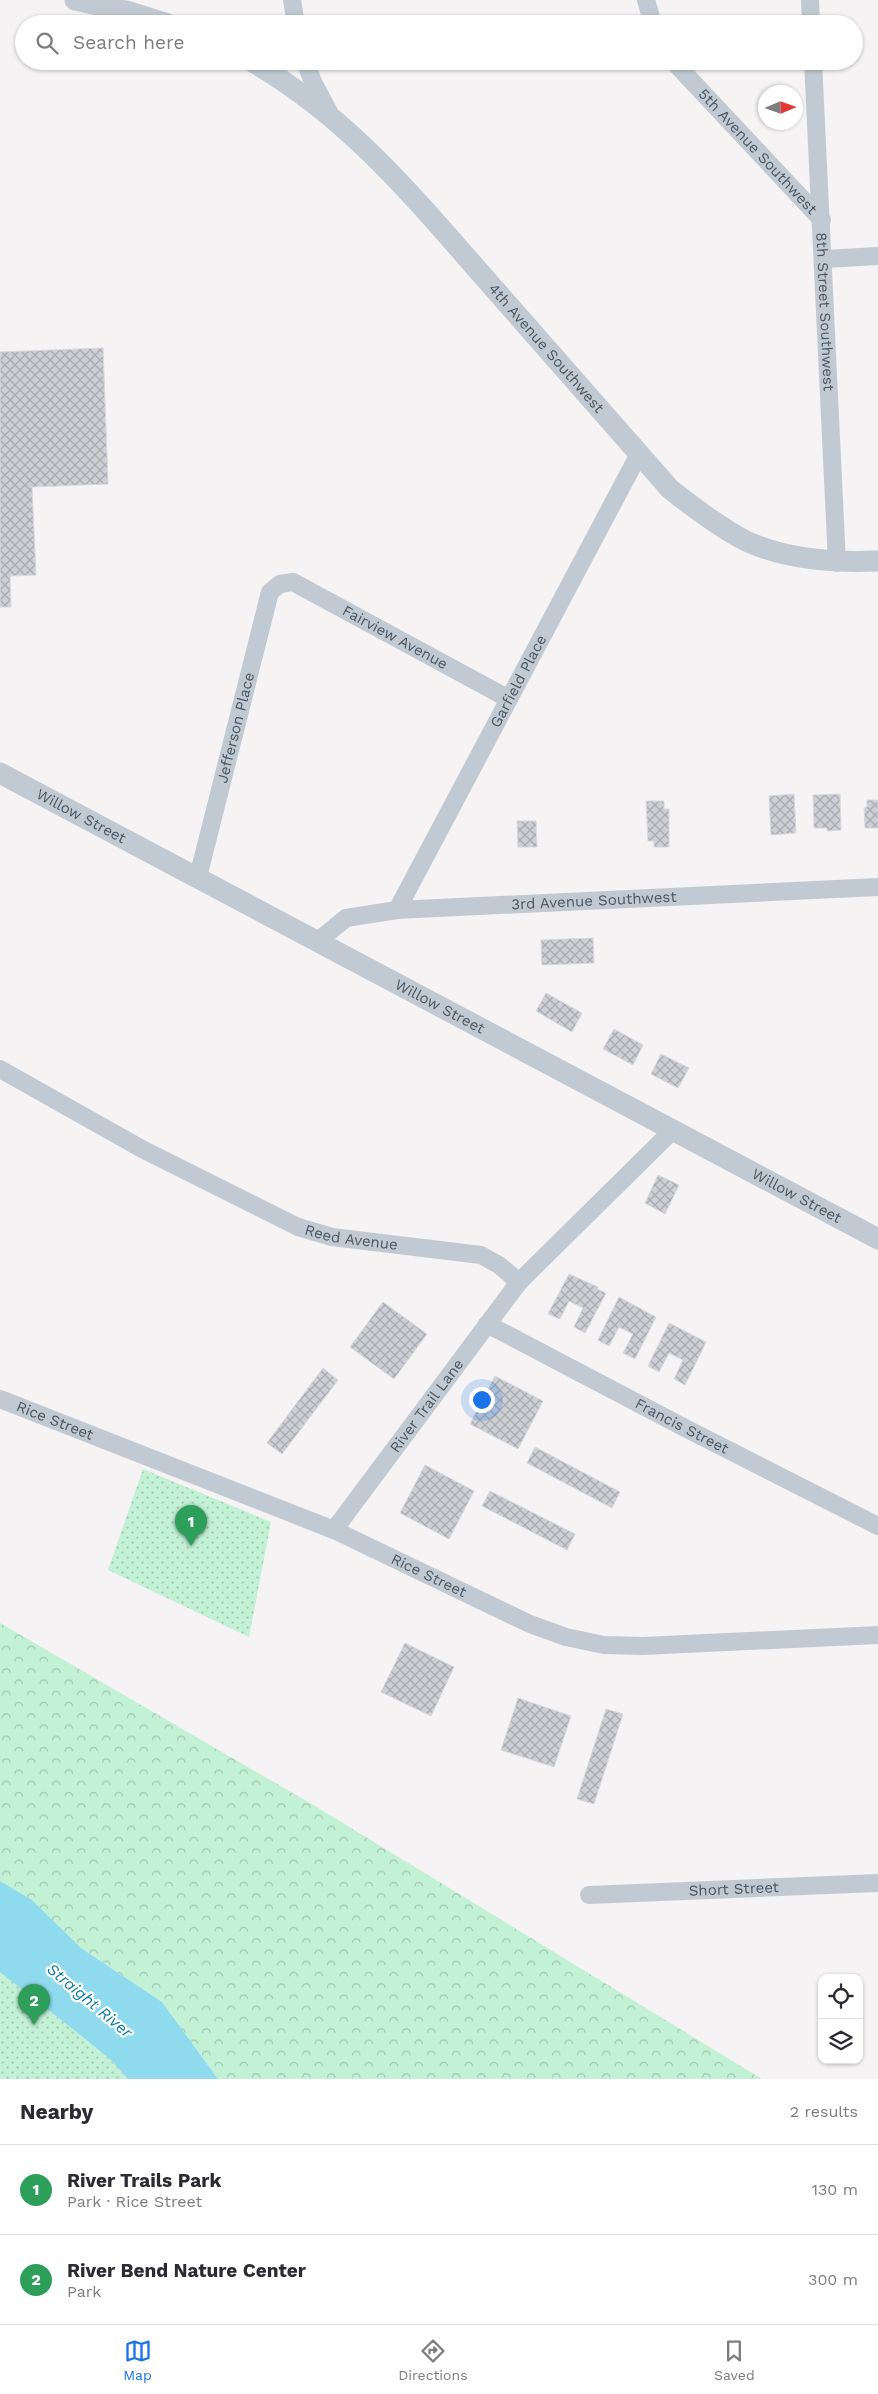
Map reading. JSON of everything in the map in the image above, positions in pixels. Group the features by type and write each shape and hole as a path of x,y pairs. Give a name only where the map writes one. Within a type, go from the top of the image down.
{"street":[{"path":"75,0 140,15"},
{"path":"292,0 294,15"},
{"path":"646,0 650,15"},
{"path":"810,0 811,15"},
{"name":"4th Avenue Southwest","path":"267,70 284,80 330,115 390,171 670,489 707,518 747,541 791,555 838,563 878,561"},
{"path":"308,70 330,115"},
{"name":"5th Avenue Southwest","path":"681,70 822,220"},
{"name":"8th Street Southwest","path":"814,70 838,563"},
{"path":"824,259 878,256"},
{"name":"Garfield Place","path":"398,910 639,454"},
{"name":"Fairview Avenue","path":"280,584 293,582 509,699"},
{"name":"Jefferson Place","path":"198,877 270,592 280,584"},
{"name":"Willow Street","path":"0,773 878,1239"},
{"name":"3rd Avenue Southwest","path":"318,941 346,918 398,910 878,887"},
{"name":"Reed Avenue","path":"0,1069 142,1149 298,1227 342,1238 481,1255 499,1265 519,1282"},
{"path":"519,1282 672,1131"},
{"name":"River Trail Lane","path":"334,1530 519,1282"},
{"name":"Francis Street","path":"487,1324 685,1428 878,1526"},
{"name":"Rice Street","path":"0,1399 334,1530 530,1624 566,1637 604,1645 642,1646 878,1635"},
{"name":"Short Street","path":"589,1895 878,1883"}],"green space":[{"path":"143,1469 271,1522 249,1637 108,1570"},
{"path":"0,1623 310,1803 762,2079 218,2079 162,2002 81,1948 32,1900 0,1881"},
{"path":"0,1972 112,2061 128,2079 0,2079"}],"water":[{"name":"Straight River","path":"0,1881 32,1900 81,1948 162,2002 218,2079 128,2079 112,2061 0,1972"}],"building":[{"path":"103,348 108,484 32,487 36,575 10,576 11,607 0,607 0,352"},
{"path":"794,794 796,833 771,835 769,796"},
{"path":"840,794 841,830 827,831 827,828 814,828 813,795"},
{"path":"867,800 878,800 878,828 865,828 864,808 867,807"},
{"path":"646,801 664,801 664,809 669,809 669,847 654,847 654,841 648,841"},
{"path":"517,821 536,821 537,847 518,847"},
{"path":"593,938 594,963 542,965 541,940"},
{"path":"546,993 582,1013 572,1032 536,1011"},
{"path":"614,1029 643,1045 633,1065 603,1049"},
{"path":"661,1054 689,1068 678,1088 651,1074"},
{"path":"658,1175 679,1185 665,1214 645,1203"},
{"path":"569,1274 598,1287 597,1289 606,1293 585,1333 574,1327 583,1308 569,1301 560,1319 548,1314"},
{"path":"619,1297 656,1317 635,1359 623,1353 633,1334 619,1327 609,1346 598,1340"},
{"path":"383,1302 427,1334 394,1379 350,1347"},
{"path":"669,1323 706,1342 685,1385 674,1379 683,1360 669,1353 659,1372 648,1366"},
{"path":"323,1368 338,1380 282,1454 267,1443"},
{"path":"495,1376 543,1401 518,1449 470,1424"},
{"path":"535,1447 620,1492 612,1508 527,1463"},
{"path":"425,1465 474,1491 449,1539 400,1513"},
{"path":"490,1491 575,1534 567,1550 482,1506"},
{"path":"405,1643 454,1667 431,1716 381,1692"},
{"path":"518,1698 571,1716 554,1767 501,1750"},
{"path":"606,1709 623,1714 594,1804 577,1799"}],"place":[{"name":"River Trails Park","path":"191,1546"},
{"name":"River Bend Nature Center","path":"34,2025"}]}
